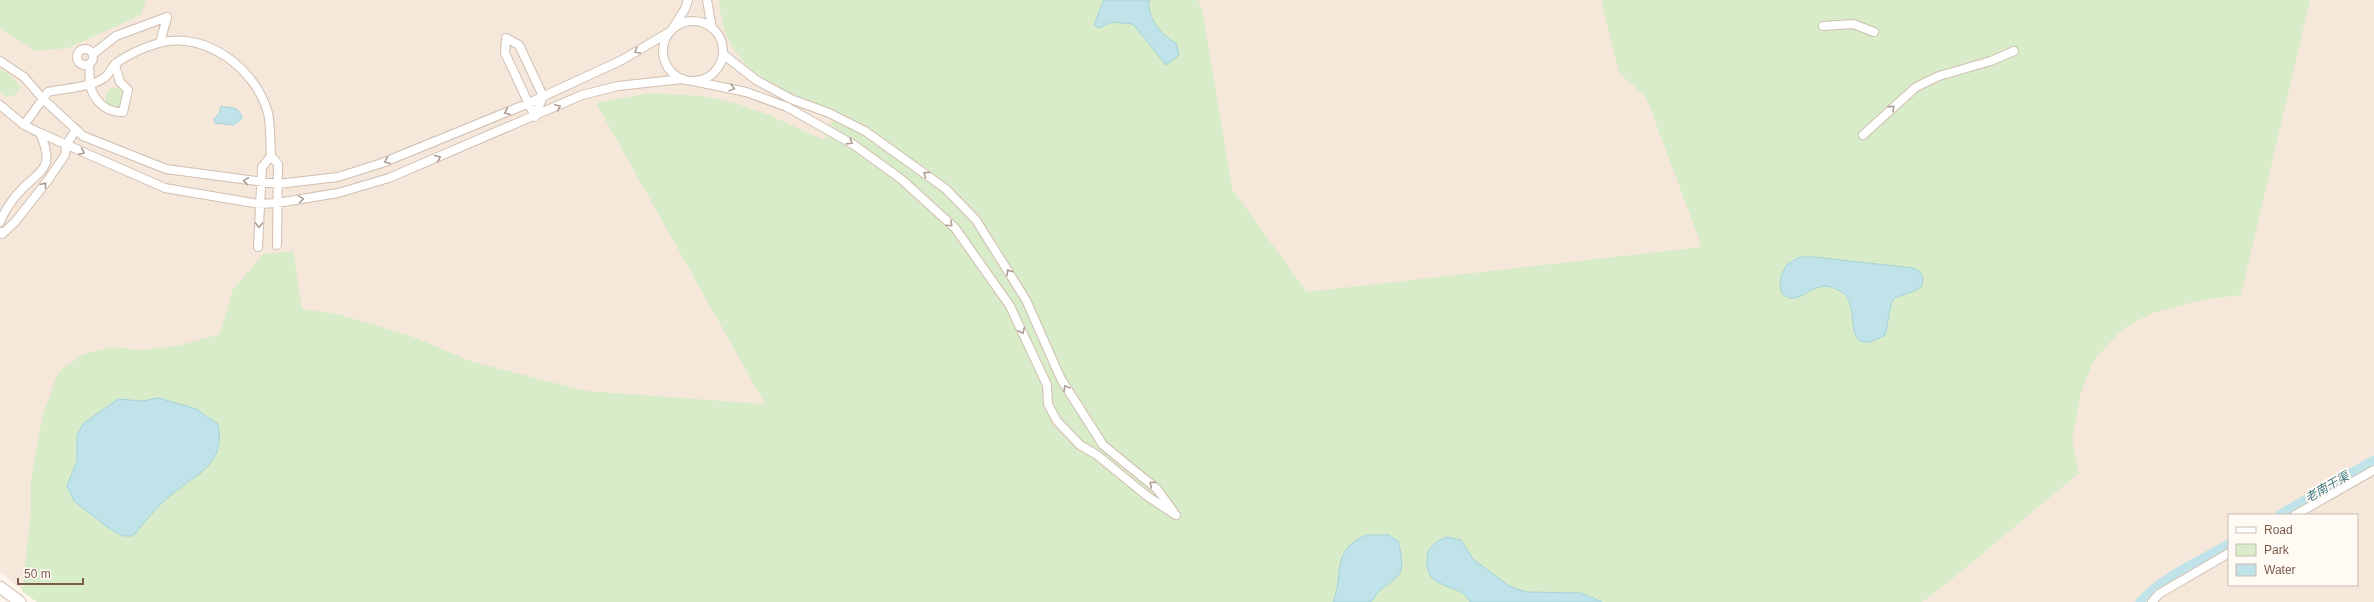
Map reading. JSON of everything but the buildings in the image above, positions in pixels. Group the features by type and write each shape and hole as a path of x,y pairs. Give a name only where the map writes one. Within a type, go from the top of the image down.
{"main road":[{"path":"0,586 20,602"}],"street":[{"path":"683,80 673,74 666,64 664,47 671,31 685,9 688,0"},
{"path":"694,81 704,79 713,73 720,64 723,54 722,44 712,28 707,0"},
{"path":"93,54 116,36 167,17 160,43"},
{"path":"0,62 24,77 43,99 83,136 166,169 261,183 278,184 338,177 382,163 529,103 622,60 671,31 680,24 691,21 703,23 712,28"},
{"path":"1823,26 1853,24 1874,32"},
{"path":"506,38 519,45 543,96 535,117 505,53 506,38"},
{"path":"24,125 48,92 90,85 105,78 115,65 137,52 160,43 184,41 203,45 235,62 248,76 268,113 271,156 278,164 277,245"},
{"path":"84,49 93,54 93,61 89,65 83,66 78,62 78,54 84,49"},
{"path":"1863,135 1916,87 1939,76 1991,61 2014,51"},
{"path":"0,105 24,125 165,188 259,204 278,203 338,193 389,178 535,117 582,95 611,88 643,82 683,80 746,92 787,107 854,145 901,179 955,228 1010,306 1047,385 1048,404 1056,421 1080,445 1097,455 1147,496 1176,515 1157,489 1103,445 1084,418 1061,379 1026,300 976,220 946,189 865,132 829,113 791,99 756,80 723,54"},
{"path":"89,65 90,85 104,107 115,113 123,112 128,90 120,82 115,65"},
{"path":"787,107 791,99"},
{"path":"0,232 2,234 15,222 28,205 65,155 66,145 76,130"},
{"path":"0,222 5,210 17,195 37,177 46,161 47,150 40,133"},
{"path":"258,247 262,167 271,156"},
{"path":"17,195 21,203 28,205"},
{"path":"2298,514 2374,470"},
{"path":"2152,602 2159,594 2228,554"}],"shaded area":[{"path":"0,0 2374,0 2374,602 37,602 0,572"}],"green space":[{"path":"0,0 146,0 141,15 68,48 36,51 0,28"},
{"path":"719,0 1198,0 1202,10 1232,189 1307,292 1702,247 1646,97 1619,73 1601,0 2310,0 2241,295 2201,300 2153,313 2124,328 2093,361 2080,396 2072,440 2079,473 1940,589 1922,602 37,602 22,591 31,511 31,481 42,419 58,372 84,354 113,347 140,350 178,346 220,334 233,289 264,254 293,251 302,309 341,315 411,336 473,362 586,391 765,404 596,103 649,93 704,96 738,104 769,115 824,140 837,111 794,95 775,85 758,75 743,61 732,45 723,25"},
{"path":"0,69 10,75 21,87 16,94 8,98 0,92"},
{"path":"111,88 119,88 125,94 125,102 119,108 111,108 105,102 105,94"}],"water":[{"path":"1104,0 1149,0 1150,13 1156,25 1170,40 1176,43 1179,55 1166,65 1133,24 1112,22 1099,28 1094,25"},
{"path":"221,106 236,109 241,114 242,118 234,125 215,123 214,119 219,114"},
{"path":"1800,257 1814,257 1913,268 1922,275 1922,286 1915,291 1894,298 1885,335 1871,341 1862,342 1857,337 1854,329 1851,309 1848,300 1843,293 1826,286 1791,298 1786,297 1782,293 1780,283 1783,272 1789,263"},
{"path":"159,398 196,409 218,424 218,449 214,459 207,467 166,500 133,536 123,536 110,529 74,501 67,486 77,461 77,435 84,423 118,399 142,401"},
{"path":"1366,535 1389,535 1398,541 1402,566 1400,573 1378,593 1371,602 1333,602 1340,563 1343,555 1347,548 1355,541"},
{"path":"1447,537 1461,540 1473,559 1509,586 1526,592 1581,593 1602,602 1470,602 1465,595 1436,581 1431,576 1428,568 1427,557 1429,550 1437,542"}],"waterway":[{"name":"老南干渠","path":"2281,514 2374,460"},
{"name":"老南干渠","path":"2140,602 2159,584 2228,545"}]}
